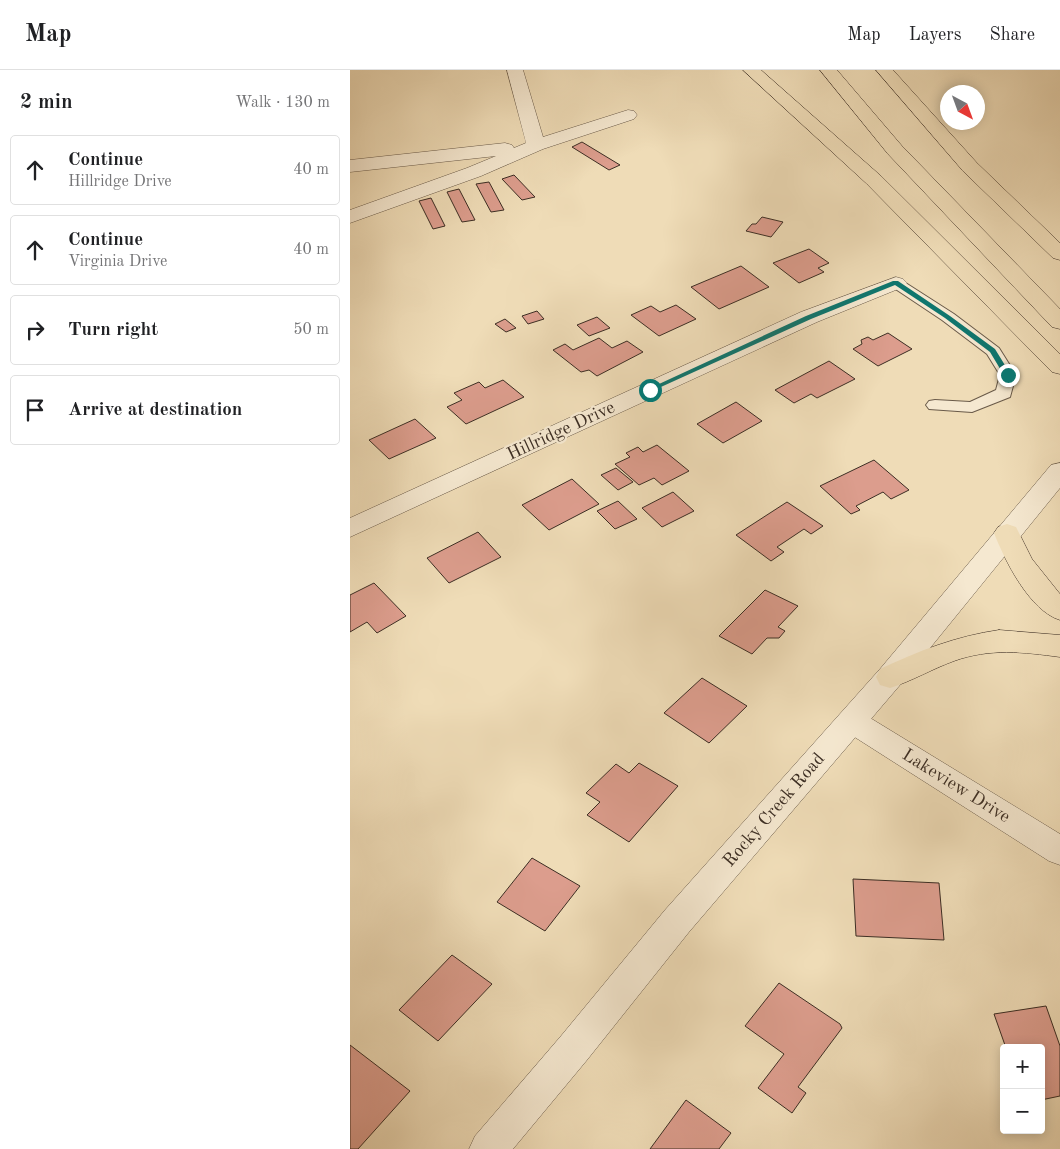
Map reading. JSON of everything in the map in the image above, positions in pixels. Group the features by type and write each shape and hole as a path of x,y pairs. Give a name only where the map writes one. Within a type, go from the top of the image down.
{"highway":[{"path":"751,70 874,180 1060,367"},
{"path":"828,70 895,150 1060,322"},
{"path":"884,70 970,167 1060,254"},
{"path":"1007,533 1015,554 1026,573 1060,610"},
{"path":"890,676 929,659 964,647 999,641 1060,646"}],"street":[{"path":"515,70 536,145"},
{"path":"350,216 474,172 536,145 628,115"},
{"path":"350,166 536,145"},
{"name":"Hillridge Drive","path":"350,528 809,317 896,282"},
{"name":"Rocky Creek Road","path":"488,1149 574,1048 677,921 890,676 1060,471"},
{"name":"Lakeview Drive","path":"852,720 1060,851"}],"lane":[{"path":"896,282 948,317 993,351 1008,375 1004,392 972,407 935,405"}],"building":[{"path":"582,142 620,165 609,170 572,147"},
{"path":"514,175 535,197 522,200 502,179"},
{"path":"489,182 504,210 491,212 476,184"},
{"path":"459,189 475,220 462,222 447,192"},
{"path":"431,198 445,226 433,229 419,201"},
{"path":"762,217 783,222 771,237 746,231"},
{"path":"809,249 829,263 818,268 824,272 799,283 773,263"},
{"path":"741,266 769,287 719,309 691,287"},
{"path":"676,305 696,319 659,336 631,315 651,306 660,312"},
{"path":"537,311 544,319 528,324 522,316"},
{"path":"597,317 610,328 589,336 577,325"},
{"path":"505,319 516,328 506,332 495,324"},
{"path":"888,333 912,349 878,366 853,349 862,344 861,340 868,337 873,340"},
{"path":"599,338 612,348 627,341 643,352 597,376 589,370 581,372 553,350 565,344 573,350"},
{"path":"829,361 855,379 817,398 811,394 794,403 775,390"},
{"path":"503,380 524,397 466,424 447,407 462,400 454,393 479,382 485,388"},
{"path":"736,402 762,421 723,443 697,424"},
{"path":"415,419 436,438 389,459 369,440"},
{"path":"657,445 689,471 662,485 654,478 639,485 615,464 630,457 626,453 638,447 643,452"},
{"path":"874,460 909,490 891,499 883,492 856,506 860,510 851,514 820,486"},
{"path":"616,468 633,482 618,490 601,475"},
{"path":"572,479 599,504 549,530 522,505"},
{"path":"673,492 694,511 662,527 642,508"},
{"path":"618,501 637,519 615,529 597,511"},
{"path":"787,502 823,526 811,534 804,529 777,547 784,552 771,561 736,535"},
{"path":"478,532 501,557 449,583 427,558"},
{"path":"374,583 406,616 377,633 367,622 350,632 350,595"},
{"path":"765,590 798,606 778,627 785,631 779,638 767,638 752,654 719,636"},
{"path":"702,678 747,706 709,743 664,713"},
{"path":"639,763 678,786 629,842 587,815 600,802 586,793 616,764 629,773"},
{"path":"532,858 580,886 545,931 497,902"},
{"path":"853,879 939,883 944,940 856,936"},
{"path":"452,955 492,984 438,1041 399,1010"},
{"path":"779,983 840,1024 842,1028 798,1087 806,1093 792,1113 758,1088 784,1054 745,1026"},
{"path":"1046,1006 1060,1046 1060,1096 1045,1099 1045,1044 1005,1044 994,1014"},
{"path":"350,1045 410,1091 358,1149 350,1149"},
{"path":"686,1100 731,1133 719,1149 650,1149"}],"route":[{"path":"650,390 809,317 896,282 948,317 993,351 1008,375"}]}
